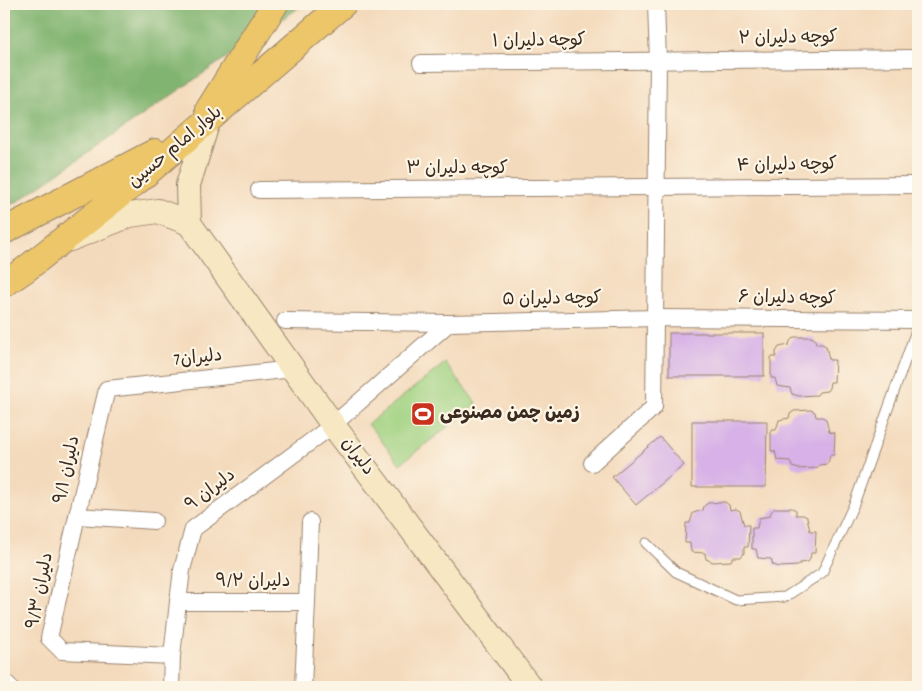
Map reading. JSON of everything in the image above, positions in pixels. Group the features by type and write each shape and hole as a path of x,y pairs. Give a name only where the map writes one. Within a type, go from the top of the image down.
{"main road":[{"path":"4,231 202,126 275,4"},
{"name":"بلوار امام حسین","path":"4,284 26,269 140,178 342,4"}],"street":[{"path":"592,463 654,407 658,61 656,4"},
{"name":"کوچه دلیران ۲","path":"658,61 918,58"},
{"name":"کوچه دلیران ۱","path":"420,63 658,61"},
{"path":"59,243 130,215 158,211 189,223 188,185 202,126"},
{"name":"کوچه دلیران ۴","path":"656,188 918,185"},
{"name":"کوچه دلیران ۳","path":"259,190 656,188"},
{"name":"دلیران","path":"189,223 333,425 530,687"},
{"name":"کوچه دلیران ۶","path":"656,318 918,320"},
{"name":"کوچه دلیران ۵","path":"285,321 449,323 656,318"},
{"path":"333,425 449,323"},
{"name":"دلیران7","path":"107,389 293,369"},
{"name":"دلیران ۹/۱","path":"107,389 77,516 154,521"},
{"name":"دلیران ۹","path":"171,687 172,656 182,570 193,529 333,425"},
{"name":"دلیران ۹/۳","path":"77,516 49,638 62,651 172,656"},
{"name":"دلیران ۹/۲","path":"178,602 307,602 310,522"},
{"path":"303,687 307,602"},
{"path":"4,681 10,687"}],"lane":[{"path":"646,544 676,572 736,600 785,597 822,573 854,504 918,324"}],"green space":[{"path":"4,4 304,4 18,201 4,208"},
{"name":"زمین چمن مصنوعی","path":"445,363 477,404 400,464 368,424"}],"building":[{"path":"669,333 764,333 764,376 669,376"},
{"path":"794,337 811,337 815,339 816,344 826,346 829,360 835,360 834,382 830,382 827,391 819,392 817,395 799,396 792,394 790,388 777,386 775,378 771,378 771,357 776,357 779,347 789,345"},
{"path":"811,410 815,412 816,417 826,419 829,432 835,433 834,455 830,455 827,464 819,465 817,468 799,469 792,467 790,461 777,460 775,451 771,451 771,430 776,430 779,420 789,418 790,414 794,411"},
{"path":"692,421 767,421 766,487 692,487"},
{"path":"660,437 684,465 636,505 612,477"},
{"path":"725,502 729,505 730,510 736,509 740,511 744,525 749,525 748,547 744,547 744,553 741,557 733,557 731,561 713,562 706,559 705,553 691,552 690,543 685,543 686,523 690,523 693,513 703,510 704,506 708,503"},
{"path":"775,508 792,508 796,510 796,515 807,517 810,531 816,531 815,553 811,553 808,562 800,563 798,566 780,567 773,565 771,559 758,558 756,549 752,549 752,528 757,528 759,518 770,516"}],"place":[{"name":"زمین چمن مصنوعی","path":"423,414"}]}
